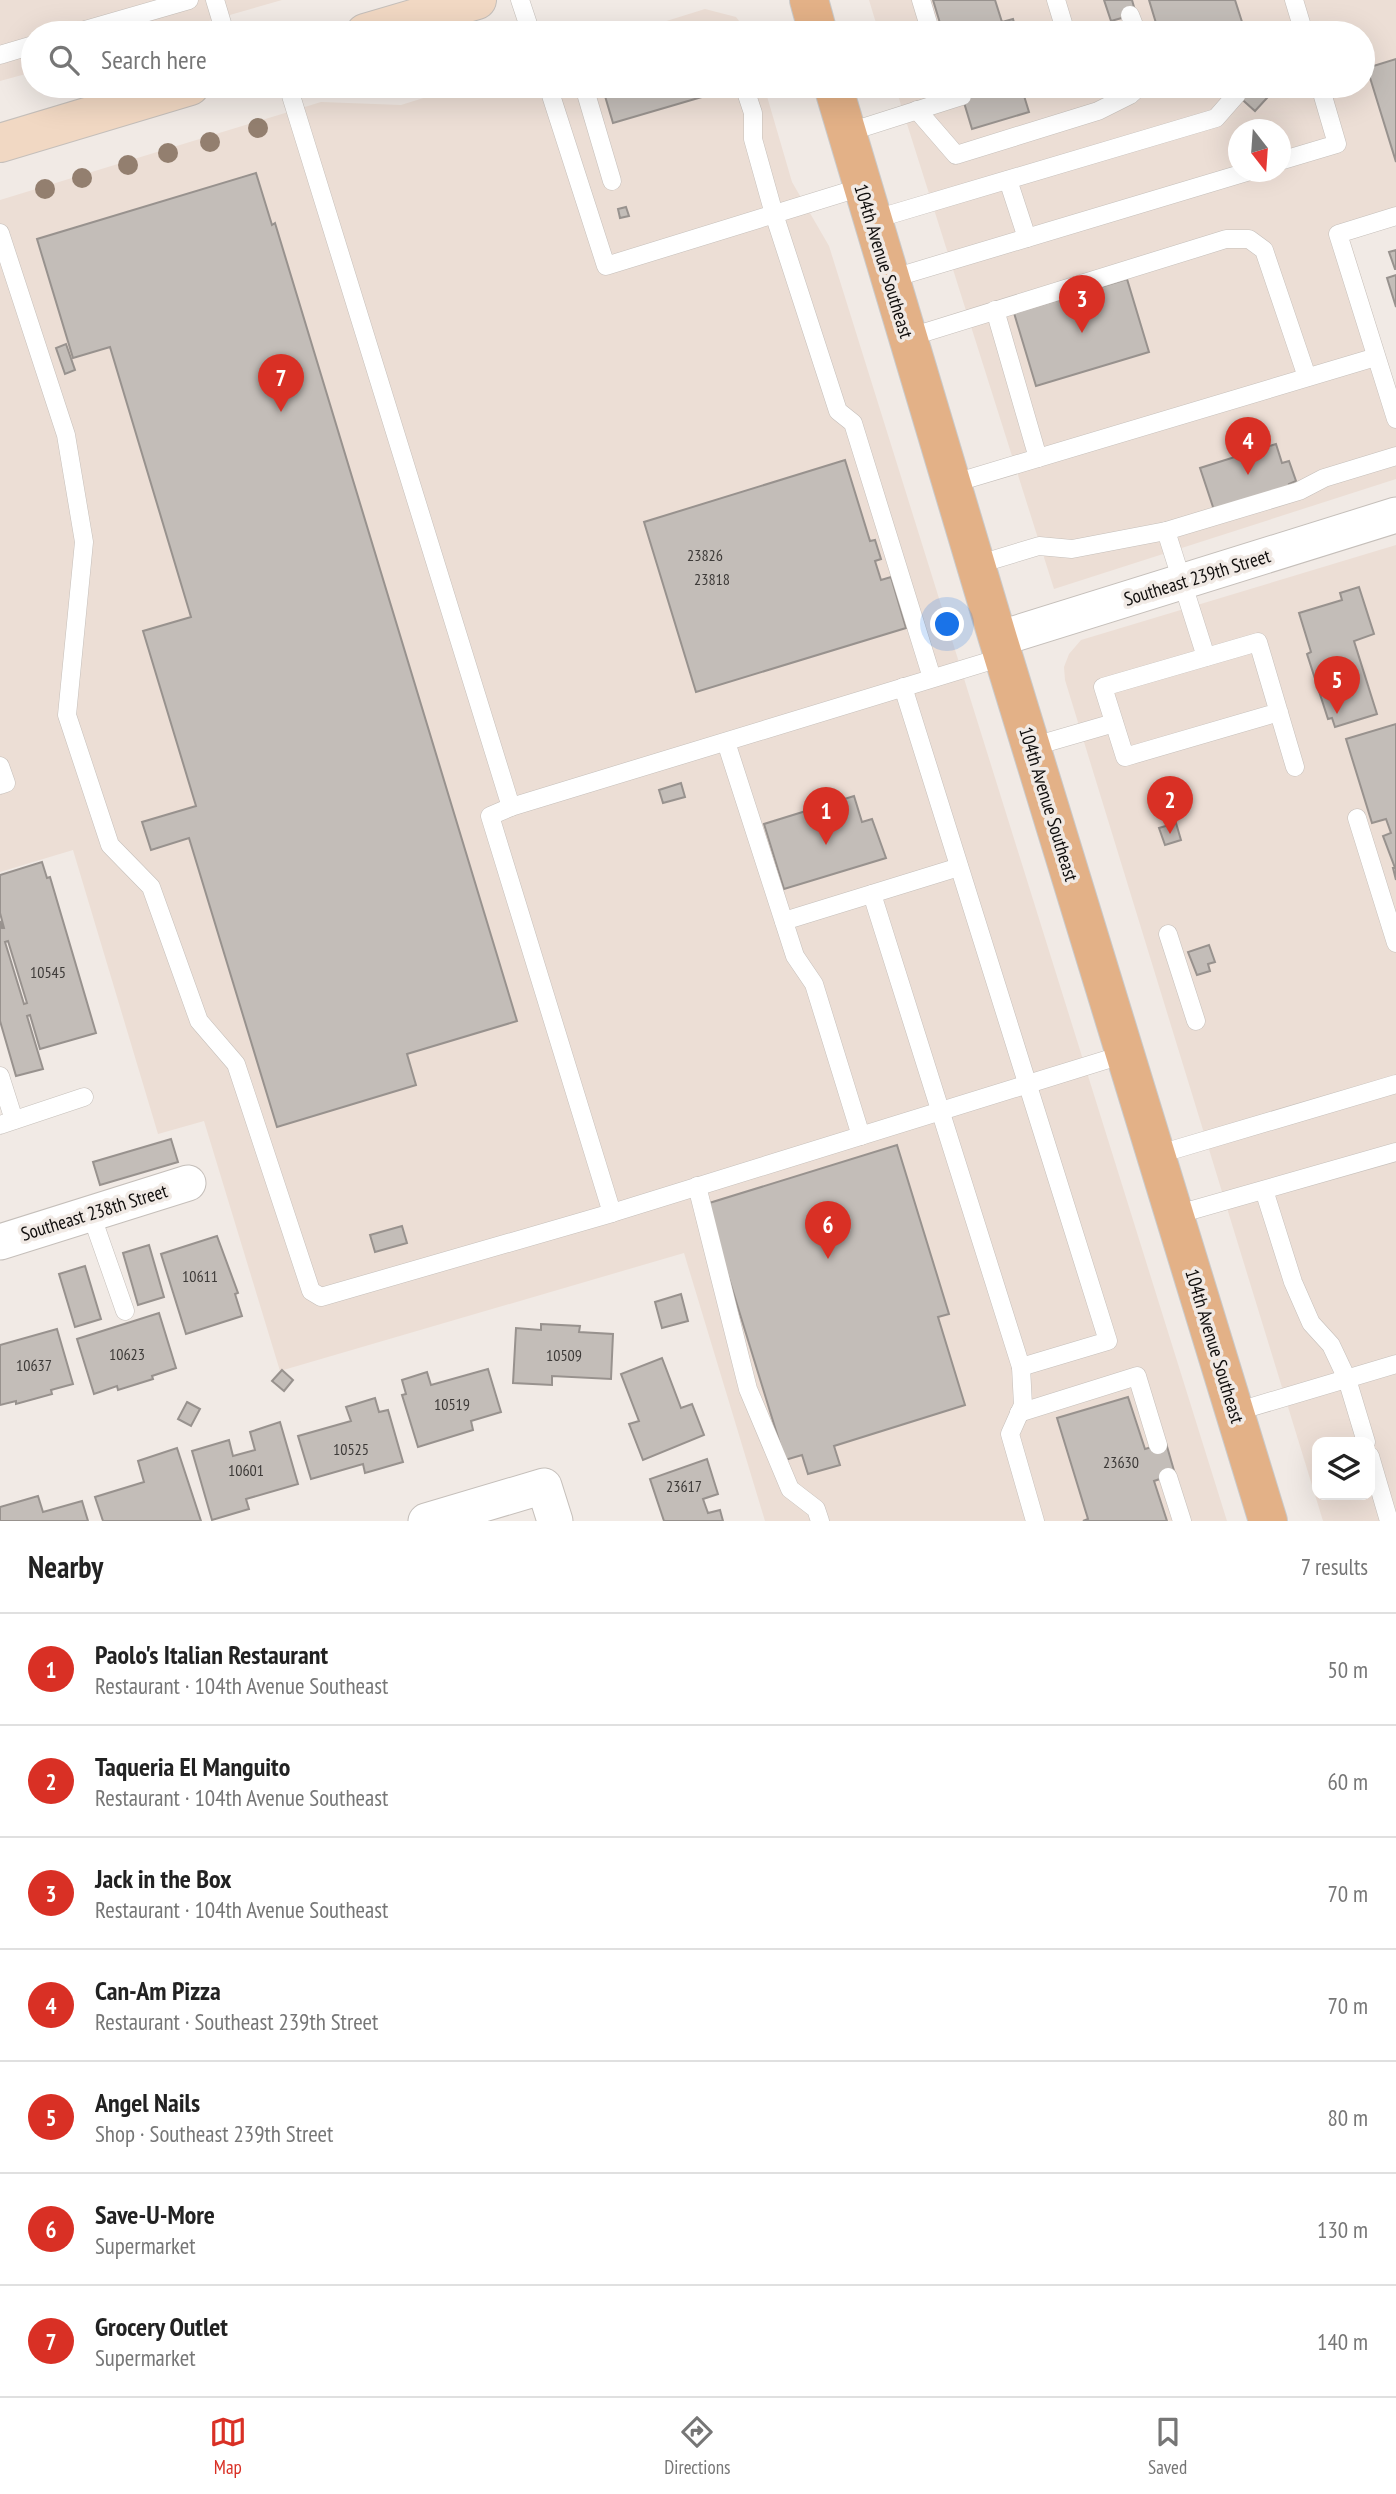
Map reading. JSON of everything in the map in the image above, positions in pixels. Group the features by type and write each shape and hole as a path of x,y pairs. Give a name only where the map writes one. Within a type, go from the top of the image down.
{"main road":[{"path":"406,21 477,0"},
{"path":"809,0 815,21"},
{"path":"0,143 150,98"},
{"name":"104th Avenue Southeast","path":"836,98 951,484 1268,1521"}],"street":[{"name":"Southeast 239th Street","path":"1001,648 1181,582 1396,515"},
{"name":"Southeast 238th Street","path":"0,1242 188,1183"},
{"path":"426,1521 544,1486 555,1521"}],"lane":[{"path":"116,21 189,0"},
{"path":"215,0 221,21"},
{"path":"520,0 527,21"},
{"path":"921,0 927,21"},
{"path":"1056,0 1062,21"},
{"path":"1294,0 1298,21"},
{"path":"1130,15 1132,21"},
{"path":"0,55 21,49"},
{"path":"292,98 511,807"},
{"path":"552,98 606,266 774,214 867,203 1007,180 1216,118 1234,98"},
{"path":"587,98 612,181"},
{"path":"748,98 753,113 753,139 774,214 838,411 853,423 932,678"},
{"path":"846,132 917,110 944,98"},
{"path":"917,110 956,155 1098,111 1124,98"},
{"path":"1291,158 1338,144 1324,98"},
{"path":"890,279 1228,178"},
{"path":"1007,180 1027,238"},
{"path":"1396,216 1338,234 1396,419"},
{"path":"0,233 66,435 84,542 67,715 110,845 151,887 199,1021 236,1064 310,1291 321,1297 612,1213 1125,1054"},
{"path":"907,338 1226,239 1249,239 1264,250 1307,377"},
{"path":"995,310 1038,458"},
{"path":"951,484 1376,357"},
{"path":"976,565 1039,546 1072,549 1166,531 1299,491 1324,478 1396,456"},
{"path":"1166,531 1206,657"},
{"path":"1279,712 1125,757 1103,687 1258,642 1279,712 1295,767"},
{"path":"612,1213 490,816 511,807 932,678 1001,648"},
{"path":"903,687 1108,1341 1021,1367"},
{"path":"1031,747 1114,723"},
{"path":"726,741 795,956 814,984 861,1136"},
{"path":"0,766 5,783 0,785"},
{"path":"1357,818 1396,943"},
{"path":"784,921 959,867"},
{"path":"872,894 1021,1367 1023,1405 1010,1434 1035,1521"},
{"path":"1168,934 1196,1021"},
{"path":"0,1076 7,1122 83,1097"},
{"path":"1156,1155 1396,1084"},
{"path":"1175,1215 1396,1152"},
{"path":"697,1186 748,1390 790,1489 816,1509 820,1521"},
{"path":"1264,1190 1293,1282 1311,1323 1331,1345 1347,1378 1365,1437"},
{"path":"90,1214 125,1311"},
{"path":"1235,1412 1396,1364"},
{"path":"1019,1413 1137,1376 1158,1445"},
{"path":"1375,1473 1389,1521"},
{"path":"1168,1477 1182,1521"}],"shaded area":[{"path":"0,0 282,0 209,21 21,21 21,75 0,81"},
{"path":"869,0 1396,0 1396,225 1350,240 1396,389 1396,479 1054,589 899,98 1375,98 1375,21 875,21"},
{"path":"705,9 736,17 739,21 666,21"},
{"path":"423,98 768,98 792,182 829,246 1227,1521 765,1521 684,1253 280,1371 204,1121 158,1134 73,850 0,872 0,200 321,102 401,105"},
{"path":"1396,545 1396,1521 1323,1521 1317,1500 1375,1500 1375,1437 1312,1437 1312,1485 1065,680 1064,667 1069,654 1081,640"}],"building":[{"path":"933,0 995,0 1002,21 939,21"},
{"path":"1104,0 1132,0 1136,14 1111,21"},
{"path":"1149,0 1235,0 1242,21 1155,21"},
{"path":"1396,59 1396,162 1375,94 1375,66"},
{"path":"606,98 698,98 613,123"},
{"path":"963,98 1025,98 1029,112 972,129"},
{"path":"1240,98 1267,98 1255,111"},
{"path":"256,173 272,225 275,223 517,1021 407,1054 416,1085 277,1127 189,838 151,850 142,822 196,806 143,631 191,617 110,347 73,358 37,239"},
{"path":"626,207 629,216 620,218 618,209"},
{"path":"1396,250 1396,269 1395,269 1389,252"},
{"path":"1396,275 1396,307 1387,278"},
{"path":"1127,279 1149,352 1036,386 1014,313"},
{"path":"66,344 75,370 65,374 56,348"},
{"path":"1276,444 1282,463 1289,461 1296,481 1289,484 1290,487 1214,510 1200,468"},
{"path":"845,460 870,541 875,540 881,559 875,561 881,580 891,577 906,628 696,692 644,522"},
{"path":"1359,587 1374,634 1354,641 1377,714 1335,727 1332,718 1328,719 1307,654 1311,652 1299,613 1342,600 1340,593"},
{"path":"1396,724 1396,880 1395,868 1383,836 1391,833 1386,819 1372,823 1346,739"},
{"path":"681,783 685,797 663,803 659,790"},
{"path":"854,796 862,822 872,819 886,858 784,889 764,824"},
{"path":"1176,823 1181,840 1165,845 1159,828"},
{"path":"42,862 47,878 50,877 96,1033 40,1049 30,1015 27,1016 43,1069 16,1076 0,1021 0,921 4,928 0,913 0,875","holes":["8,941 27,1003 24,1004 5,942"]},
{"path":"1209,945 1215,962 1208,964 1210,971 1197,975 1188,952"},
{"path":"171,1139 178,1162 100,1185 93,1162"},
{"path":"897,1145 949,1314 938,1317 965,1405 834,1446 840,1465 808,1474 802,1455 785,1460 706,1204"},
{"path":"402,1226 407,1243 375,1252 370,1235"},
{"path":"217,1236 238,1293 235,1294 242,1316 186,1334 161,1254"},
{"path":"149,1245 164,1297 138,1305 123,1253"},
{"path":"85,1266 101,1319 75,1327 59,1274"},
{"path":"681,1294 688,1321 662,1328 655,1302"},
{"path":"159,1313 176,1368 152,1376 153,1379 94,1394 77,1339"},
{"path":"541,1324 580,1326 579,1332 613,1334 611,1379 552,1376 552,1385 513,1383 516,1328 541,1330"},
{"path":"57,1329 73,1384 51,1390 52,1394 16,1404 16,1401 0,1405 0,1345"},
{"path":"662,1358 681,1408 692,1404 704,1435 643,1460 629,1424 639,1421 621,1374"},
{"path":"488,1369 501,1412 471,1421 473,1430 418,1447 402,1395 406,1394 402,1380 427,1372 431,1385"},
{"path":"282,1370 293,1380 284,1391 272,1381"},
{"path":"1128,1397 1145,1449 1166,1443 1175,1474 1154,1481 1167,1521 1083,1521 1088,1519 1057,1418"},
{"path":"375,1398 379,1412 388,1410 403,1462 365,1473 363,1464 311,1479 298,1436 351,1421 346,1407"},
{"path":"187,1402 200,1409 191,1426 178,1419"},
{"path":"280,1422 298,1484 246,1499 249,1509 212,1520 192,1451 229,1440 233,1456 255,1450 250,1432"},
{"path":"177,1448 201,1521 103,1521 95,1497 144,1482 138,1461"},
{"path":"707,1459 718,1494 703,1499 708,1513 720,1510 723,1521 664,1521 650,1479"},
{"path":"38,1496 43,1512 82,1501 88,1521 0,1521 0,1507"}],"place":[{"name":"Jack in the Box","path":"1082,333"},
{"name":"Grocery Outlet","path":"281,412"},
{"name":"Can-Am Pizza","path":"1248,475"},
{"name":"Angel Nails","path":"1337,714"},
{"name":"Taqueria El Manguito","path":"1170,834"},
{"name":"Paolo's Italian Restaurant","path":"826,845"},
{"name":"Save-U-More","path":"828,1259"}]}
